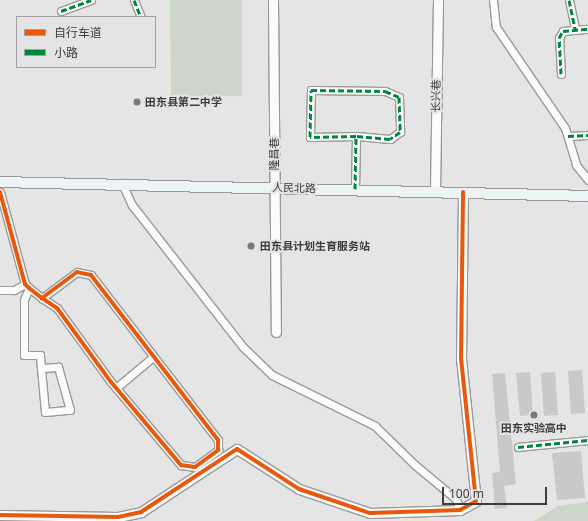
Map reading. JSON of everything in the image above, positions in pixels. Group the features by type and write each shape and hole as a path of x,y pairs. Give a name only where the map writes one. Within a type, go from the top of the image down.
{"main road":[{"name":"人民北路","path":"0,182 122,183 588,196"}],"street":[{"path":"61,11 91,0"},
{"path":"134,0 141,16"},
{"name":"隆昌巷","path":"274,0 276,332"},
{"name":"长兴巷","path":"435,191 438,0"},
{"path":"493,0 496,27 568,136 576,165 588,180"},
{"path":"569,0 575,29"},
{"path":"561,74 559,38 563,31 588,29"},
{"path":"311,90 385,91 398,97 400,132 390,139 356,136 310,137 311,90"},
{"path":"568,136 588,135"},
{"path":"355,189 356,136"},
{"path":"122,183 132,205 243,347 272,375 375,426 415,465 456,499 460,510"},
{"path":"0,192 28,286 24,300 24,355 40,355 41,368 45,412 70,410 58,367 41,368"},
{"path":"0,515 118,517 141,512 237,449 299,489 370,513 460,510 476,501 461,359 462,192"},
{"path":"28,286 42,298 57,308 116,388 181,464 195,467 218,450 218,440 153,358 92,275 77,272 42,298"},
{"path":"0,290 14,290 28,286"},
{"path":"116,388 153,358"},
{"path":"518,448 588,440"}],"green space":[{"path":"170,0 242,0 242,96 171,97"},
{"path":"588,502 588,521 534,521 558,506"}],"building":[{"path":"582,370 585,413 571,414 568,371"},
{"path":"530,372 533,415 520,416 516,373"},
{"path":"555,372 558,415 544,416 541,373"},
{"path":"505,373 516,484 504,486 507,508 495,509 492,473 500,472 492,374"},
{"path":"581,451 585,498 557,500 552,453"}],"marked path":[{"path":"61,11 91,0"},
{"path":"134,0 141,16"},
{"path":"569,0 575,29"},
{"path":"561,74 559,38 563,31 588,29"},
{"path":"355,189 356,136 310,137 311,90 385,91 399,97 400,132 390,139 356,136"},
{"path":"568,136 588,135"},
{"path":"518,447 588,440"}],"cycle path":[{"path":"0,192 25,284 42,298 57,308 111,382 181,465 195,467 218,450 218,440 91,275 77,272 42,298"},
{"path":"0,515 118,517 141,512 237,449 299,489 370,513 460,510 476,501 461,359 463,192"}],"place":[{"name":"田东县第二中学","path":"137,102"},
{"name":"田东县计划生育服务站","path":"251,246"},
{"name":"田东实验高中","path":"534,415"}]}
